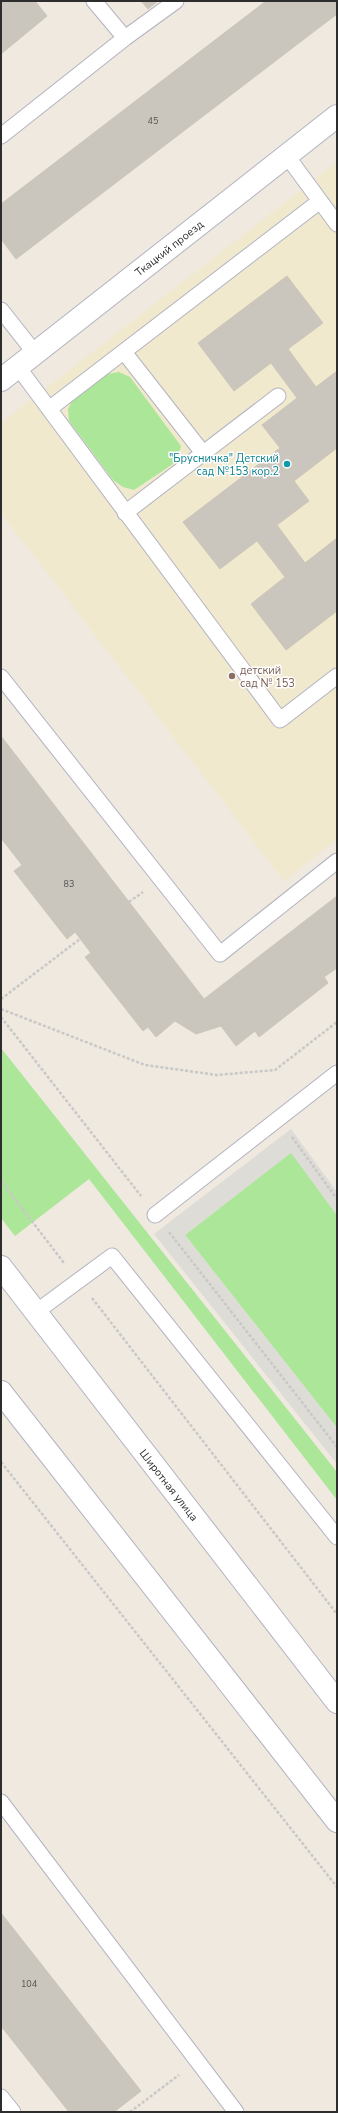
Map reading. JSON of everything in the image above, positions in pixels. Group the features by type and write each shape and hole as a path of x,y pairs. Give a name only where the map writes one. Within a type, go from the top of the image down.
{"main road":[{"name":"Ткацкий проезд","path":"9,373 337,116"},
{"name":"Широтная улица","path":"1,1267 337,1702"},
{"path":"1,1392 337,1821"}],"lane":[{"path":"94,1 125,38"},
{"path":"1,136 125,38 176,1"},
{"path":"287,156 337,224"},
{"path":"49,409 320,201"},
{"path":"1,310 35,353"},
{"path":"124,352 204,453"},
{"path":"9,373 49,409 280,720 337,676"},
{"path":"125,513 278,396"},
{"path":"1,676 220,954 337,861"},
{"path":"156,1215 337,1073"},
{"path":"36,1312 112,1256 337,1537"},
{"path":"1,1802 236,2112"},
{"path":"1,2097 13,2112"}],"path":[{"path":"1,999 80,939"},
{"path":"1,1009 144,1065 217,1075 275,1070 337,1022"},
{"path":"279,1119 337,1199"},
{"path":"1,1181 337,1614"},
{"path":"1,1462 337,1886"},
{"path":"130,2112 197,2061"}],"shaded area":[{"name":"детский сад № 153","path":"337,162 337,839 284,881 1,513 1,423"},
{"path":"291,1129 337,1192 337,1215 291,1153 185,1235 337,1428 337,1464 154,1234"}],"green space":[{"path":"119,372 130,377 181,446 176,462 134,490 123,487 113,480 69,421 68,409 72,401 108,374"},
{"path":"1,1048 337,1472 337,1500 89,1179 15,1236 1,1218"},
{"path":"291,1152 337,1215 337,1428 185,1235"}],"building":[{"path":"1,1 35,1 47,16 1,54"},
{"path":"141,1 158,1 148,9"},
{"path":"266,1 337,1 337,14 16,259 1,239 1,204"},
{"name":"\"Брусничка\" Детский сад №153 кор.2","path":"287,276 323,323 288,349 316,387 337,371 337,448 294,481 309,501 277,525 305,563 337,538 337,611 286,650 251,604 285,577 257,541 220,569 183,522 280,448 262,425 297,398 271,363 234,391 198,343"},
{"path":"1,736 204,999 337,896 337,968 324,977 328,983 259,1037 255,1031 236,1046 221,1026 196,1034 175,1021 156,1037 148,1027 143,1031 85,957 91,953 75,932 67,939 14,871 22,865 1,838"},
{"path":"1,1913 141,2091 114,2112 69,2112 1,2026"}],"place":[{"name":"\"Брусничка\" Детский сад №153 кор.2","path":"287,464"},
{"name":"детский сад № 153","path":"232,676"}]}
